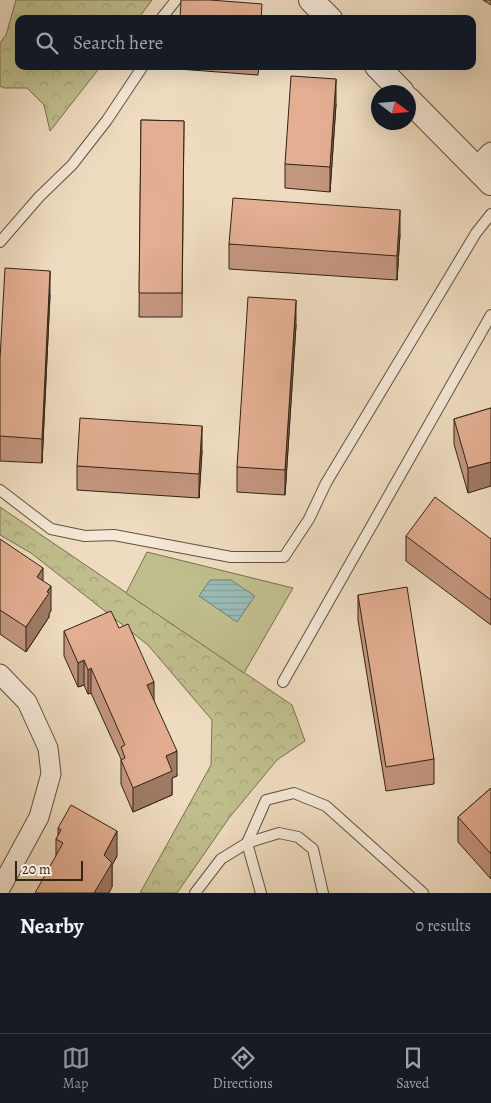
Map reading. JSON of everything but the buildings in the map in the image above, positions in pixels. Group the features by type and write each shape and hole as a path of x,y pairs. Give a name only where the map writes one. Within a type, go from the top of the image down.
{"street":[{"path":"311,0 326,15"},
{"path":"380,70 395,85"},
{"path":"416,106 486,167"},
{"path":"0,674 27,702 48,748 51,774 39,817 0,889"}],"lane":[{"path":"164,15 176,0"},
{"path":"0,242 39,197 72,165 107,120 141,70"},
{"path":"0,490 51,529 85,536 114,535 231,557 284,557 308,519 326,483 476,233 491,214"},
{"path":"284,682 491,315"},
{"path":"261,893 247,842 266,800 294,793 326,806 423,893"},
{"path":"195,893 203,888 221,859 247,842 279,832 298,837 313,849 323,893"}],"green space":[{"path":"16,0 152,0 141,15 15,15 15,70 98,70 50,131 44,105 27,88 4,88 0,86 0,43 6,35"},
{"path":"0,507 292,705 305,741 277,760 229,818 177,893 140,893 211,765 212,720 148,645 31,553 0,535"},
{"path":"147,552 293,588 244,673 126,593"}],"water":[{"path":"210,580 231,580 255,596 237,622 199,596"}]}
